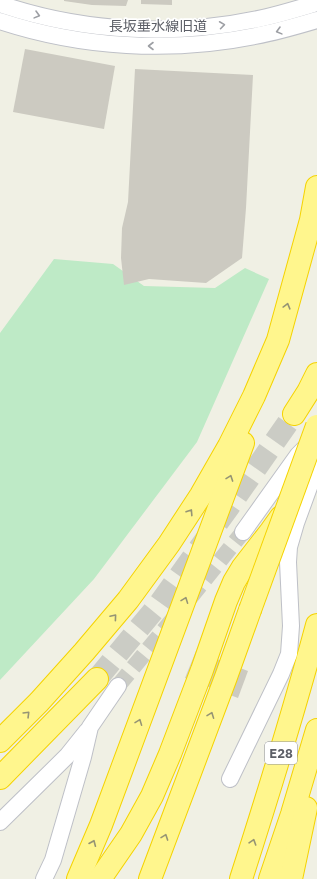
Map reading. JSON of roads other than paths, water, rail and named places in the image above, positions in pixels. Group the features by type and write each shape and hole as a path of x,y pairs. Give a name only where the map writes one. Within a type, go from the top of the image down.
{"highway":[{"path":"78,879 101,825 256,408 278,340 310,220 317,187"},
{"path":"0,741 39,702 84,652 128,600 169,544 201,495 229,446 254,396 278,340"},
{"path":"294,414 314,385"},
{"path":"151,876 226,677 317,426"},
{"path":"100,879 131,834 152,796 170,754 202,670 226,601 242,566 282,516 292,496"},
{"name":"E28","path":"240,879 265,806 317,625"},
{"path":"0,778 97,679"},
{"name":"E28","path":"270,879 292,814 317,730"},
{"path":"291,879 317,747"}],"street":[{"name":"長坂垂水線旧道","path":"0,4 46,17 82,24 143,30 223,25 266,17 317,4"},
{"name":"長坂垂水線旧道","path":"0,21 64,38 129,45 159,46 197,44 254,36 279,31 317,20"},
{"path":"243,532 298,456 317,437"},
{"path":"230,778 281,674 289,654 291,626 288,562 290,547 296,523 317,468"},
{"path":"0,822 67,756 90,727 118,686"},
{"path":"44,879 53,860 83,757 90,727"}],"tunnel":[{"path":"97,679 159,604 294,414"},
{"path":"190,598 243,532"},
{"path":"118,686 173,619"}]}
